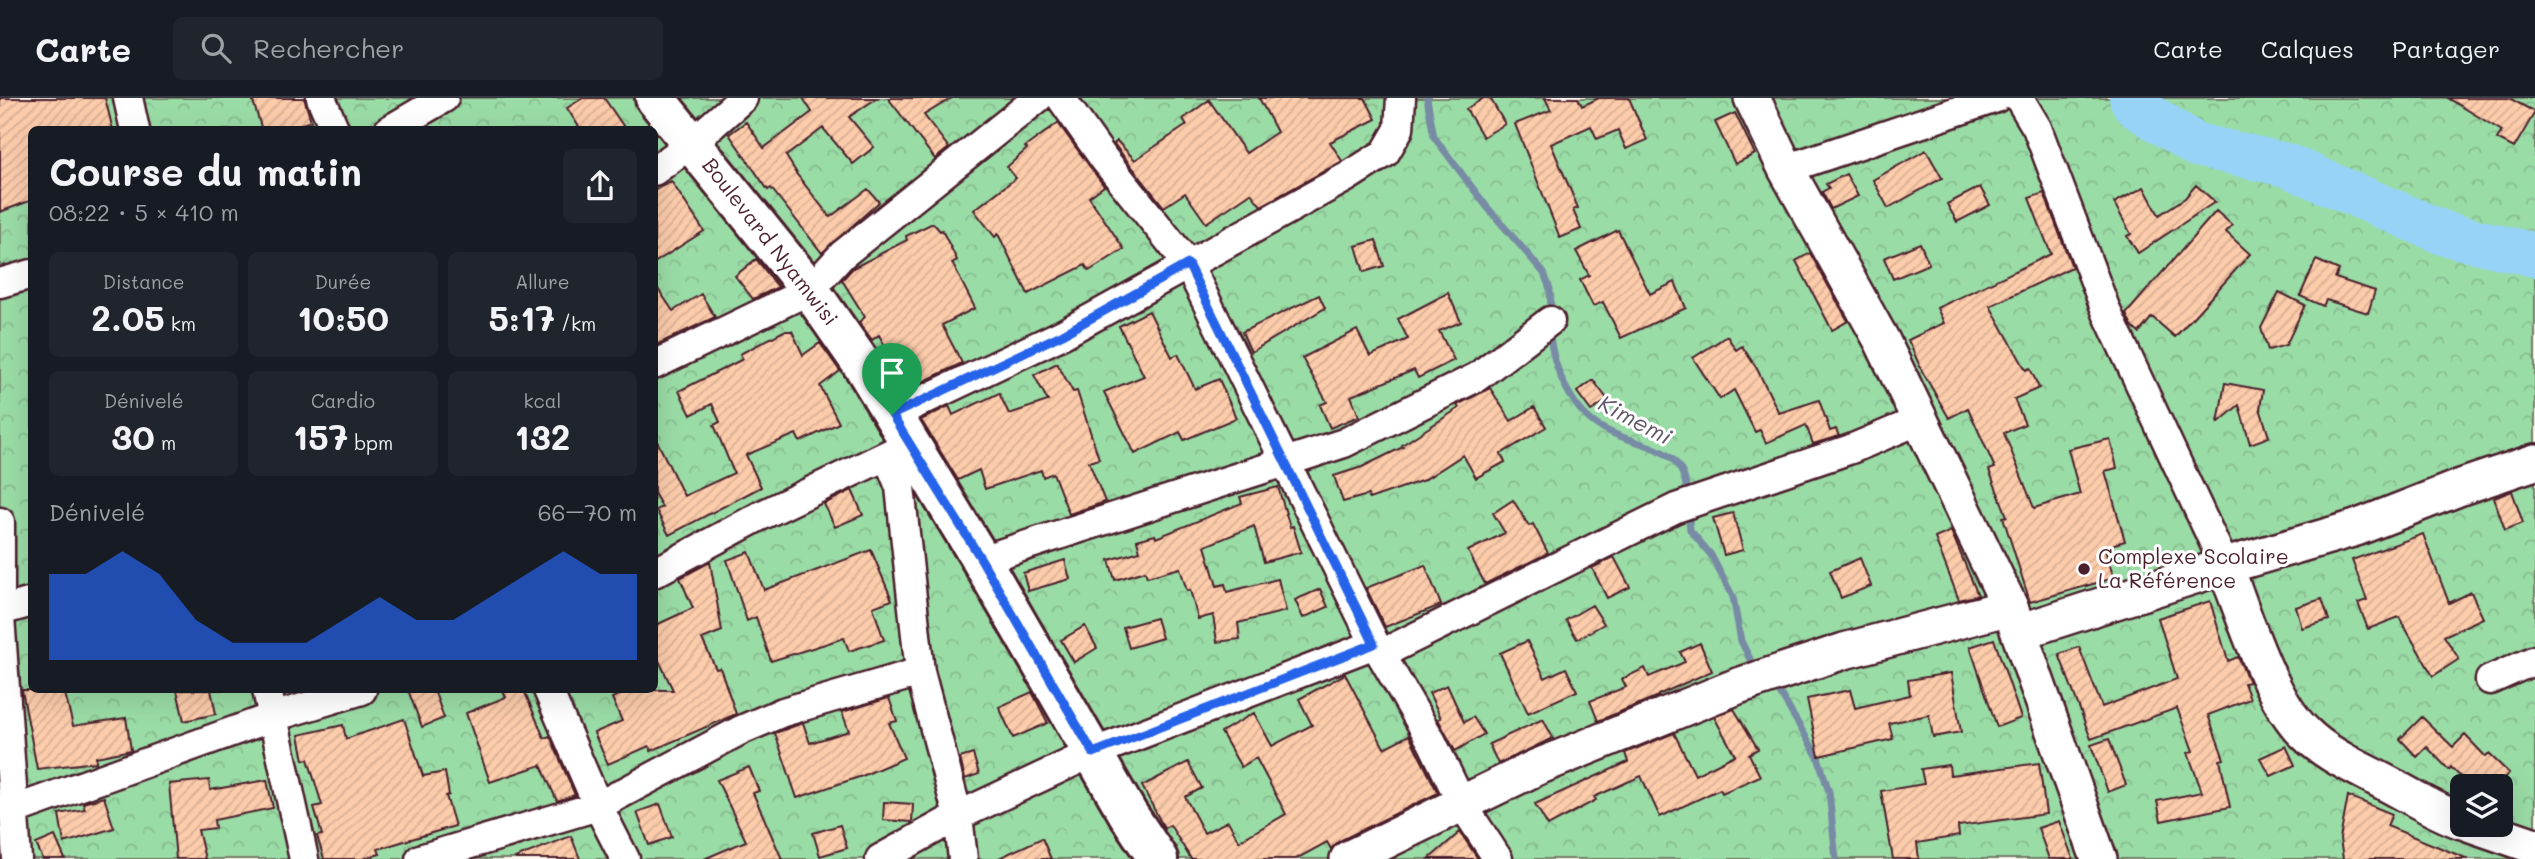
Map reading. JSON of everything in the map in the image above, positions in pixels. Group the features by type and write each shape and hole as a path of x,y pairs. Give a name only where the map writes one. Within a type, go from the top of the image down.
{"main road":[{"name":"Boulevard Nyamwisi","path":"655,98 810,290 864,369 896,438 981,559 1128,814 1158,859"}],"street":[{"path":"128,98 134,126"},
{"path":"321,98 333,126"},
{"path":"396,126 444,98"},
{"path":"658,168 693,142 743,98"},
{"path":"658,363 810,290 842,255 1038,98"},
{"path":"1062,98 1104,159 1188,264 1378,649 1432,742 1462,804 1499,859"},
{"path":"658,571 896,438 1063,334 1348,177 1385,153 1399,129 1401,98"},
{"path":"1752,98 1786,169 1882,341 2015,619 2099,859"},
{"path":"1786,169 1996,98"},
{"path":"2019,98 2037,128 2107,313 2225,566 2272,685 2286,711 2318,745 2450,815"},
{"path":"0,283 28,275"},
{"path":"981,559 1344,443 1477,377 1550,321"},
{"path":"880,859 958,816 1093,753 1378,649 1689,503 1851,449 1920,421"},
{"path":"896,438 920,672 958,816 963,859"},
{"path":"1348,859 1535,768 1762,677 1844,651 2015,619 2225,566 2356,528 2461,487 2535,462"},
{"path":"0,522 0,599"},
{"path":"17,859 0,613 28,603"},
{"path":"2490,680 2535,660"},
{"path":"420,859 598,806 741,730 783,712 920,672"},
{"path":"268,693 304,859"},
{"path":"14,810 273,717 352,693"},
{"path":"549,693 598,806 625,859"},
{"path":"2509,837 2535,846"}],"green space":[{"path":"0,98 2535,98 2535,859 0,859"}],"building":[{"path":"0,98 105,98 112,126 28,126 28,202 0,212"},
{"path":"252,98 304,98 311,121 296,126 261,126"},
{"path":"583,98 604,98 623,126 578,126 567,108"},
{"path":"803,98 877,98 849,117 874,147 853,164 823,128 786,156 830,217 868,189 879,202 822,253 771,188 768,190 729,134 746,122 764,148 812,112"},
{"path":"888,98 952,98 924,115 949,148 935,159"},
{"path":"1259,98 1365,98 1376,119 1330,142 1342,161 1339,163 1261,206 1251,193 1206,223 1185,193 1164,207 1114,144 1117,141 1135,160 1187,125 1183,119 1209,100 1246,153 1277,132"},
{"path":"1484,98 1490,98 1505,124 1483,137 1466,109"},
{"path":"1545,98 1578,98 1582,106 1599,98 1629,98 1647,140 1626,149 1618,130 1597,139 1591,126 1551,144 1578,208 1573,210 1581,229 1560,238 1515,124 1551,110"},
{"path":"2448,98 2509,98 2535,112 2514,148 2497,139 2502,131"},
{"path":"1735,113 1755,154 1735,164 1715,122"},
{"path":"1058,123 1104,186 1089,197 1124,249 1089,271 1085,265 1028,294 998,234 995,237 974,210 1016,178 1007,167 1027,149 1025,147"},
{"path":"1926,150 1942,178 1888,208 1873,180"},
{"path":"1846,174 1858,196 1831,209 1822,192 1829,188 1826,184"},
{"path":"671,181 704,231 658,260 658,189"},
{"path":"2196,185 2215,202 2138,253 2127,236 2131,234 2114,203 2144,187 2159,215 2185,198"},
{"path":"1980,187 1990,205 1957,222 1947,204"},
{"path":"2044,193 2072,267 1990,306 2026,370 2030,368 2039,388 2014,399 2025,424 2004,433 2034,508 2080,494 2068,449 2110,439 2117,468 2105,471 2125,541 2104,547 2114,578 2030,602 2003,517 2007,516 1989,470 1995,468 1968,408 1949,418 1908,340 1944,323 1937,308 2051,254 2029,198"},
{"path":"2216,211 2232,225 2226,232 2250,254 2175,337 2152,317 2139,333 2132,327 2126,314"},
{"path":"933,223 942,230 957,260 952,263 975,308 942,325 962,363 908,389 879,335 872,340 859,322 865,317 842,280 853,268"},
{"path":"1618,230 1650,294 1675,282 1686,308 1621,338 1603,302 1593,306 1580,280 1589,275 1576,251"},
{"path":"1376,240 1384,266 1364,272 1356,246"},
{"path":"1920,243 1929,264 1893,279 1884,258"},
{"path":"1810,253 1848,321 1832,330 1796,261"},
{"path":"756,259 778,287 753,299 735,276"},
{"path":"2316,260 2339,270 2335,278 2375,291 2368,313 2326,300 2323,306 2300,296"},
{"path":"658,289 673,311 701,294 715,317 658,344"},
{"path":"2279,292 2305,305 2286,345 2268,350 2261,328"},
{"path":"1448,293 1461,322 1439,331 1454,360 1418,378 1414,370 1351,396 1359,416 1330,428 1320,405 1327,402 1302,358 1357,330 1370,356 1408,339 1398,319"},
{"path":"1319,295 1325,308 1251,352 1242,332"},
{"path":"1149,311 1172,357 1178,354 1195,389 1219,379 1236,418 1184,440 1180,432 1135,454 1104,392 1144,376 1119,326"},
{"path":"784,331 792,331 803,355 820,343 840,371 820,386 839,423 800,442 796,434 746,455 761,487 669,535 658,514 658,509 662,507 658,500 658,443 684,496 734,473 714,425 720,422 712,404 691,415 679,391 743,359 740,354"},
{"path":"1727,336 1736,350 1742,346 1779,413 1819,400 1830,431 1836,429 1839,436 1813,444 1806,425 1766,443 1760,430 1755,432 1734,390 1720,399 1693,358"},
{"path":"1057,363 1073,392 1077,391 1099,459 1089,462 1105,502 1069,514 1053,473 1043,477 1041,470 985,489 979,470 958,480 921,420 949,406 953,415 999,393 1009,414 1048,401 1034,375"},
{"path":"1593,380 1608,400 1591,411 1577,392"},
{"path":"2225,383 2263,390 2260,408 2269,437 2250,444 2239,405 2218,423"},
{"path":"1490,388 1511,421 1534,407 1546,427 1501,454 1505,462 1476,478 1463,455 1424,480 1369,499 1368,495 1343,502 1334,476 1362,467 1403,447 1402,445 1459,408 1457,405"},
{"path":"1278,487 1301,552 1264,562 1254,526 1205,546 1217,586 1225,584 1227,592 1278,579 1286,611 1238,623 1240,639 1217,642 1213,615 1198,619 1190,590 1187,591 1180,568 1147,577 1145,571 1115,580 1109,560 1140,551 1137,540 1155,535 1156,538 1242,503 1240,497"},
{"path":"852,490 863,515 835,527 824,504"},
{"path":"2512,491 2523,523 2505,530 2494,498"},
{"path":"1513,500 1529,526 1533,524 1548,553 1485,584 1468,551 1505,533 1493,513"},
{"path":"1733,513 1743,550 1724,555 1713,518"},
{"path":"1951,531 1978,595 1959,600 1935,538"},
{"path":"2423,534 2449,603 2471,592 2483,618 2444,636 2459,659 2433,676 2399,617 2368,629 2358,603 2367,600 2352,560"},
{"path":"871,550 892,600 873,607 884,640 849,651 844,638 771,661 756,617 747,621 727,560 749,552 764,590"},
{"path":"1614,557 1630,587 1607,598 1592,568"},
{"path":"1860,558 1871,586 1841,598 1830,571"},
{"path":"1065,560 1070,579 1028,591 1023,573"},
{"path":"710,562 722,631 702,639 716,669 720,668 736,714 651,751 649,746 608,764 594,733 622,721 612,698 624,693 673,690 658,658 658,624 693,608 680,578"},
{"path":"1425,565 1441,605 1385,627 1366,588"},
{"path":"1320,589 1328,607 1303,618 1295,600"},
{"path":"2322,599 2329,620 2302,628 2296,607"},
{"path":"2210,601 2228,661 2238,657 2249,682 2244,683 2250,699 2208,715 2224,759 2220,760 2230,807 2161,821 2157,801 2202,792 2188,753 2193,751 2177,708 2091,739 2059,654 2079,647 2102,707 2177,679 2158,618"},
{"path":"1592,605 1604,624 1577,639 1566,620"},
{"path":"1156,618 1162,638 1129,648 1123,627"},
{"path":"1085,626 1097,648 1074,662 1061,640"},
{"path":"1994,639 2021,718 1997,727 1970,647"},
{"path":"1527,641 1545,678 1566,668 1577,691 1528,713 1500,653"},
{"path":"1700,643 1712,671 1598,721 1590,701 1626,687 1622,679 1645,668 1649,677 1685,662 1680,652"},
{"path":"1951,673 1961,732 1933,737 1929,715 1889,723 1893,739 1819,756 1807,699 1850,690 1855,708 1910,695 1908,680"},
{"path":"1345,674 1384,748 1409,735 1438,793 1339,841 1331,849 1327,842 1296,859 1191,859 1170,825 1164,828 1142,786 1188,762 1202,788 1185,797 1204,833 1228,821 1239,841 1286,814 1256,758 1241,767 1221,732 1254,713 1272,746 1312,725 1299,699"},
{"path":"1447,685 1464,722 1473,717 1484,734 1455,751 1438,719 1441,718 1429,693"},
{"path":"22,690 28,690 28,693 65,693 73,726 126,718 131,750 96,757 96,762 37,769"},
{"path":"1032,692 1048,723 1013,738 999,707"},
{"path":"178,693 212,693 216,714 184,721"},
{"path":"409,693 435,693 444,718 422,727"},
{"path":"504,693 525,693 544,738 550,736 575,795 557,801 541,765 490,782 466,713 506,697"},
{"path":"889,698 897,721 889,723 904,758 862,776 797,798 775,733 803,723 810,743 849,731 842,712"},
{"path":"1734,709 1758,749 1749,754 1760,776 1722,793 1720,789 1660,817 1641,776 1594,797 1596,800 1548,826 1535,804 1628,762 1625,753 1674,733 1695,775 1735,755 1714,717"},
{"path":"2422,717 2453,747 2465,735 2486,757 2489,754 2509,773 2458,774 2451,767 2449,770 2427,747 2417,757 2400,739"},
{"path":"404,719 423,776 445,772 449,795 446,796 455,826 378,849 380,854 362,859 324,859 317,836 322,835 314,807 322,805 308,759 304,760 299,735 343,725 346,739"},
{"path":"1543,719 1553,738 1498,764 1489,744"},
{"path":"2109,739 2126,785 2108,792 2091,745"},
{"path":"2286,746 2295,765 2271,776 2260,758"},
{"path":"973,754 979,774 965,779 960,758"},
{"path":"2039,763 2046,814 1958,826 1959,836 1917,843 1919,859 1893,859 1881,791 1924,784 1921,769 1949,765 1950,775"},
{"path":"749,767 759,791 753,793 782,859 704,859 746,841 717,780"},
{"path":"209,780 210,790 267,780 273,808 214,820 215,828 198,830 205,859 176,859 169,784"},
{"path":"2348,796 2392,814 2387,826 2468,859 2343,859 2340,839"},
{"path":"104,797 114,828 64,843 59,814 85,809 83,803"},
{"path":"884,802 913,804 912,822 883,820"},
{"path":"660,804 672,837 649,845 637,812"},
{"path":"2059,821 2073,859 2049,859 2038,828"},
{"path":"840,825 847,848 820,856 813,833"},
{"path":"1460,832 1478,859 1429,859"},
{"path":"55,836 65,859 43,859 36,844"},
{"path":"571,836 580,859 515,858"},
{"path":"1042,838 1051,859 997,859"}],"waterway":[{"name":"Kimemi","path":"1427,98 1434,137 1487,207 1544,273 1550,289 1551,315"},
{"path":"2131,98 2136,107 2196,145 2286,165 2446,234 2535,255"},
{"name":"Kimemi","path":"1550,330 1558,370 1578,407 1600,427 1669,456 1685,479 1687,498"},
{"name":"Kimemi","path":"1688,509 1690,530 1711,555 1733,597 1741,641 1755,669"},
{"name":"Kimemi","path":"1773,687 1778,690 1818,757 1829,792 1836,859"}],"place":[{"name":"Complexe Scolaire La Référence","path":"2084,569"}],"route":[{"path":"1188,264 1374,644 1093,753 981,559 892,415 1063,334 1188,264"}]}
